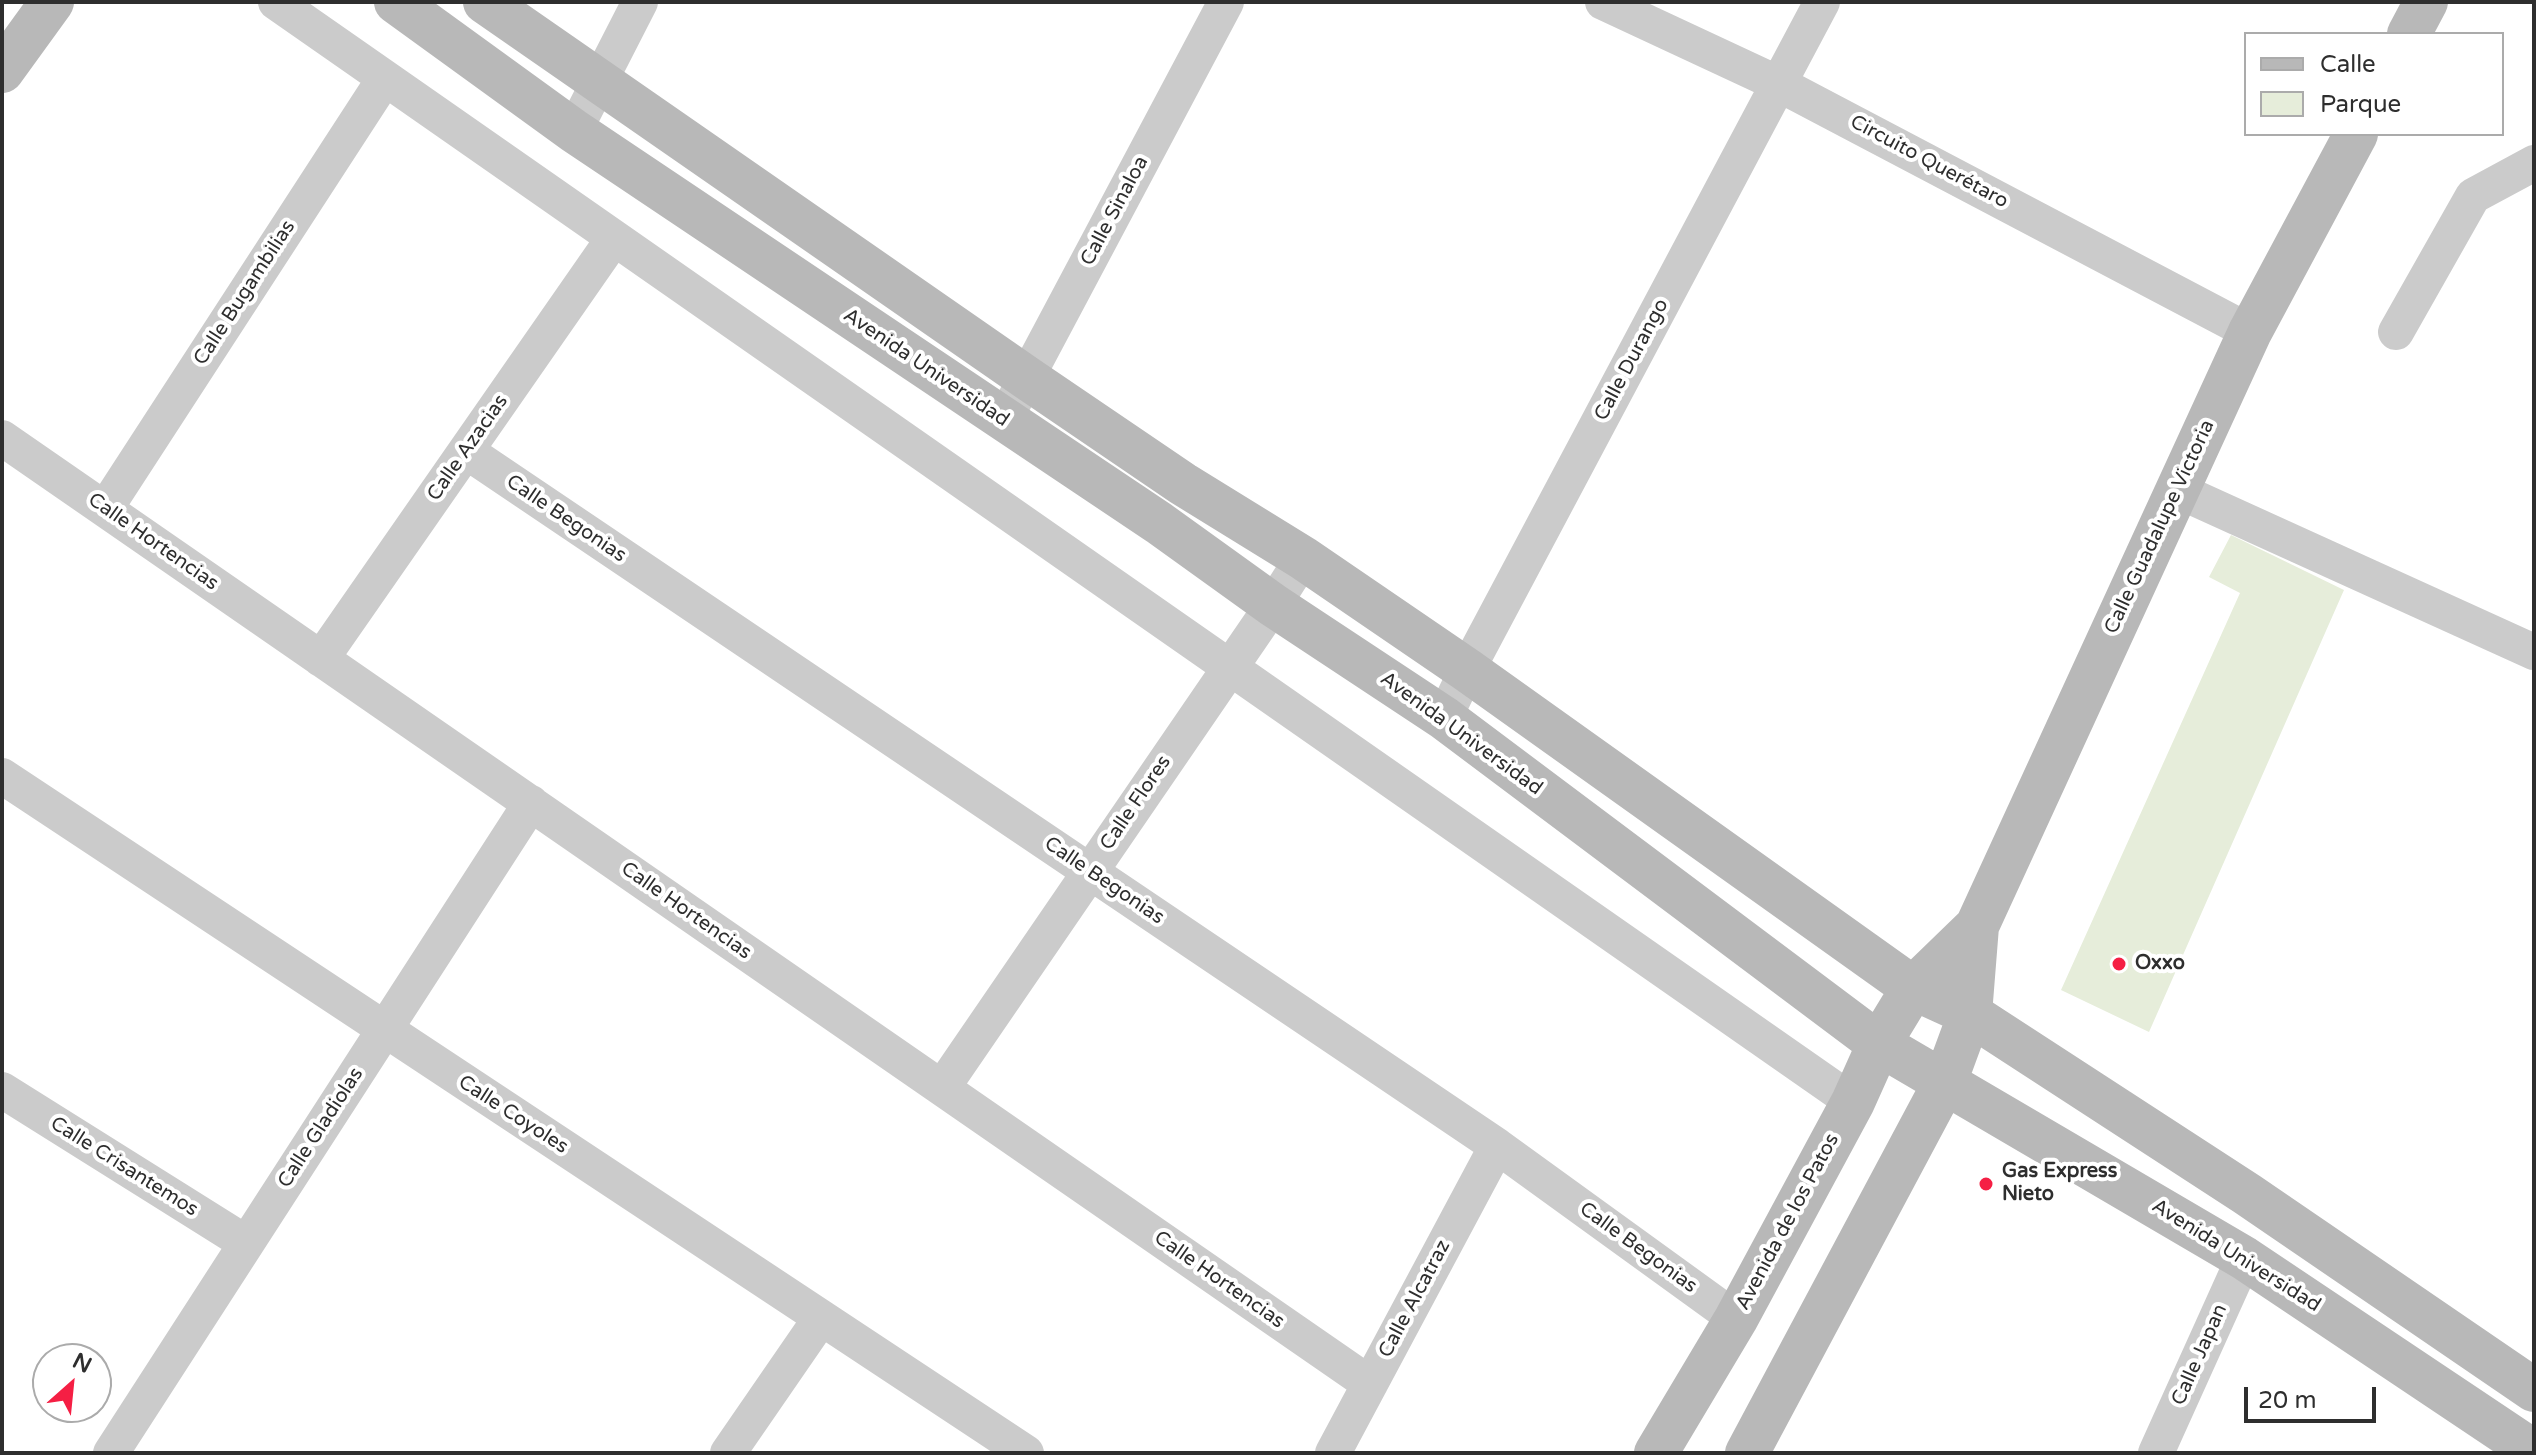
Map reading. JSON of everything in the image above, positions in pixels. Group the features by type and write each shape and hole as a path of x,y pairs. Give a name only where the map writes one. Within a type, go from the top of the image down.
{"main road":[{"path":"2,71 52,2"},
{"name":"Avenida Universidad","path":"396,2 574,131 1444,718 1879,1044 2244,1258 2534,1452"},
{"path":"485,2 1027,378 1183,484 1303,558 1467,670 1913,988 1970,1014 2247,1194 2534,1390"},
{"path":"2410,32 2426,2"},
{"name":"Calle Guadalupe Victoria","path":"1970,1014 1977,926 2250,332 2355,136"},
{"name":"Calle Guadalupe Victoria","path":"1913,988 1977,926"},
{"name":"Avenida de los Patos","path":"1656,1453 1736,1319 1853,1102 1879,1044 1913,988"},
{"path":"1747,1453 1945,1082 1970,1014"}],"street":[{"path":"276,2 1853,1102"},
{"path":"574,131 640,2"},
{"name":"Calle Sinaloa","path":"1004,420 1226,2"},
{"name":"Circuito Querétaro","path":"1603,2 1779,84 2250,332"},
{"name":"Calle Durango","path":"1444,718 1822,2"},
{"name":"Calle Bugambilias","path":"105,509 385,78"},
{"path":"2396,332 2473,196 2534,163"},
{"name":"Calle Azacias","path":"321,659 614,238"},
{"name":"Calle Hortencias","path":"2,438 1370,1384"},
{"name":"Calle Begonias","path":"466,451 1497,1146 1736,1319"},
{"path":"2177,490 2534,652"},
{"name":"Calle Flores","path":"942,1088 1303,558"},
{"name":"Calle Coyoles","path":"2,776 1026,1453"},
{"name":"Calle Gladiolas","path":"111,1453 531,803"},
{"name":"Calle Crisantemos","path":"2,1090 246,1243"},
{"name":"Calle Alcatraz","path":"1333,1453 1497,1146"},
{"name":"Calle Japan","path":"2156,1453 2244,1258"},
{"path":"728,1453 821,1318"}],"green space":[{"path":"2231,535 2344,590 2149,1032 2061,990 2240,593 2209,577"}],"place":[{"name":"Oxxo","path":"2119,964"},
{"name":"Gas Express Nieto","path":"1986,1184"}]}
